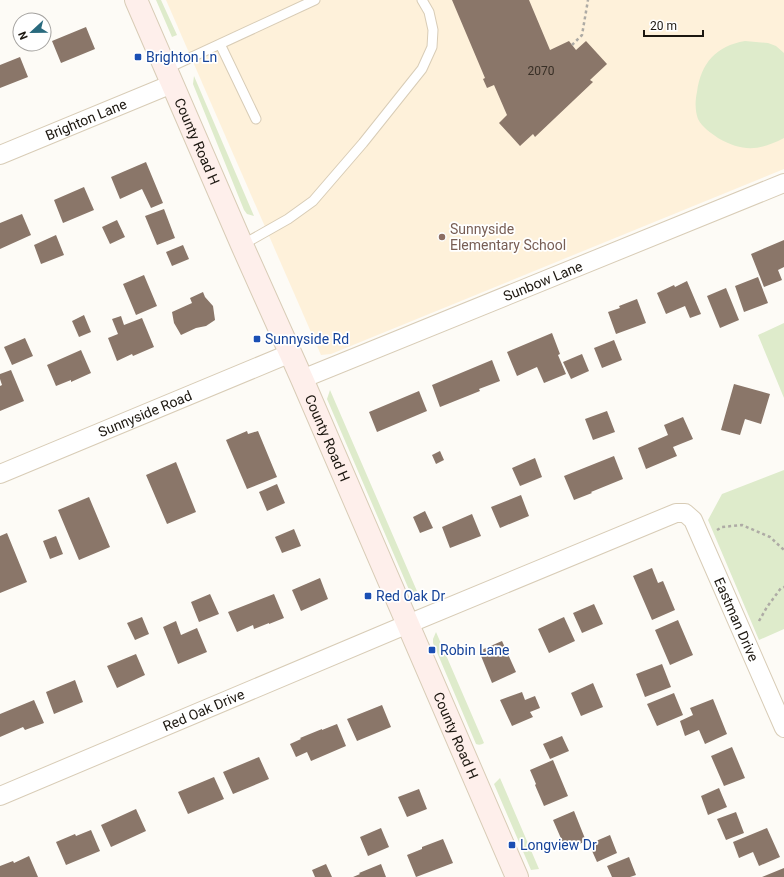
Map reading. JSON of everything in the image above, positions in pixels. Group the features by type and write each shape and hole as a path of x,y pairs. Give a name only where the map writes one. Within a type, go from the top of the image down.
{"street":[{"name":"County Road H","path":"136,0 242,245 291,353 517,877"},
{"name":"Brighton Lane","path":"0,155 169,77"},
{"name":"Sunbow Lane","path":"302,379 784,183"},
{"name":"Sunnyside Road","path":"0,474 291,353"},
{"name":"Eastman Drive","path":"408,624 676,513 685,513 693,520 701,537 784,728"},
{"name":"Red Oak Drive","path":"0,796 408,624"}],"lane":[{"path":"169,77 220,44 315,0"},
{"path":"242,245 288,219 313,201 363,143 422,69 432,47 433,30 429,12 422,0"},
{"path":"220,44 256,119"}],"path":[{"path":"572,45 582,35 588,0"},
{"path":"701,537 722,527 742,525 770,537 784,550"},
{"path":"746,642 767,607 784,586"}],"shaded area":[{"name":"Sunnyside Elementary School","path":"166,0 784,0 784,169 331,354 321,355"}],"green space":[{"path":"156,0 161,0 177,35 172,37"},
{"path":"745,41 768,43 776,46 784,53 784,138 767,145 751,148 735,146 718,138 702,125 696,113 696,95 702,72 706,64 718,52 726,47"},
{"path":"194,76 254,216 247,214 244,210 193,84"},
{"path":"784,323 784,398 758,335"},
{"path":"330,390 420,598 410,592 327,399"},
{"path":"784,470 784,629 759,640 708,520 722,494"},
{"path":"436,632 484,743 482,744 476,744 433,643"},
{"path":"500,778 539,869 531,870 494,784"}],"building":[{"path":"452,0 529,0 550,50 569,41 576,50 586,41 607,64 590,80 593,82 535,137 533,134 520,146 499,123 507,115 494,85 487,88 483,79 485,78"},
{"path":"86,27 95,49 61,63 52,41"},
{"path":"20,57 28,77 0,88 0,65"},
{"path":"146,162 163,203 151,208 142,189 120,199 111,177"},
{"path":"84,187 94,210 63,223 54,200"},
{"path":"164,209 175,238 157,245 145,216"},
{"path":"22,214 31,235 0,249 0,223"},
{"path":"117,220 125,237 110,244 102,227"},
{"path":"56,235 64,255 41,264 34,245"},
{"path":"784,240 784,267 778,270 782,280 764,287 751,254"},
{"path":"183,245 189,259 172,266 166,252"},
{"path":"144,275 157,306 136,315 123,284"},
{"path":"758,277 768,303 744,312 735,286"},
{"path":"687,281 701,314 690,318 685,306 666,314 657,293"},
{"path":"726,288 739,320 720,328 707,296"},
{"path":"203,292 205,297 213,306 215,320 206,326 196,328 181,335 174,323 172,312 192,303 190,298"},
{"path":"637,299 646,323 616,334 608,312 620,308 619,306"},
{"path":"84,315 91,332 79,337 72,321"},
{"path":"121,316 124,325 142,318 154,347 133,356 132,354 117,361 108,338 118,334 112,319"},
{"path":"552,333 560,354 558,355 566,374 544,383 537,367 517,376 507,352"},
{"path":"25,338 33,356 12,365 4,347"},
{"path":"614,340 622,360 602,368 594,348"},
{"path":"81,350 91,373 71,382 71,380 56,386 47,365"},
{"path":"582,354 589,371 571,379 563,362"},
{"path":"492,360 500,381 479,389 480,391 440,407 432,385"},
{"path":"11,370 24,401 0,411 0,386 2,385 0,374"},
{"path":"734,384 770,394 761,424 745,419 740,435 721,430"},
{"path":"419,391 427,411 377,432 369,412"},
{"path":"607,411 615,432 593,440 585,419"},
{"path":"683,417 693,439 673,447 677,456 646,469 638,448 668,435 664,425"},
{"path":"247,431 248,434 258,431 277,477 247,489 226,440"},
{"path":"440,451 444,460 436,464 432,455"},
{"path":"614,456 623,479 574,500 564,476"},
{"path":"535,458 542,477 520,486 512,468"},
{"path":"176,462 196,512 167,524 146,475"},
{"path":"277,484 285,503 267,511 259,492"},
{"path":"521,495 529,516 500,528 491,507"},
{"path":"89,497 110,547 79,560 58,510"},
{"path":"425,511 433,528 420,533 413,517"},
{"path":"472,514 481,536 450,548 442,527"},
{"path":"294,529 301,546 282,553 275,537"},
{"path":"7,533 27,582 0,593 0,536"},
{"path":"56,536 63,554 50,559 43,541"},
{"path":"652,568 658,583 663,581 675,610 652,620 633,576"},
{"path":"320,578 328,599 301,611 292,590"},
{"path":"210,594 219,614 199,622 191,602"},
{"path":"274,594 284,618 254,629 253,625 237,632 228,612"},
{"path":"594,604 603,624 582,633 573,613"},
{"path":"142,617 149,634 135,640 127,623"},
{"path":"564,617 575,641 549,653 538,629"},
{"path":"678,620 693,655 670,665 655,630"},
{"path":"176,621 181,635 197,628 207,652 178,664 163,627"},
{"path":"502,641 516,672 492,683 479,651"},
{"path":"136,654 145,675 117,688 107,666"},
{"path":"662,664 671,687 645,697 636,674"},
{"path":"75,680 83,702 54,714 46,692"},
{"path":"593,683 603,707 581,716 571,693"},
{"path":"522,692 525,700 535,696 540,708 530,712 533,717 512,726 500,700"},
{"path":"674,693 683,715 657,726 647,704"},
{"path":"713,699 727,734 705,744 699,730 685,736 680,721 693,715 690,708"},
{"path":"34,700 44,723 25,730 23,727 0,737 0,714"},
{"path":"382,705 391,727 357,741 347,719"},
{"path":"337,724 346,746 311,761 307,752 296,757 290,744 301,739 300,738"},
{"path":"562,736 569,751 550,759 543,744"},
{"path":"732,747 745,778 724,786 711,756"},
{"path":"259,757 269,779 233,794 223,772"},
{"path":"553,760 568,796 544,806 530,770"},
{"path":"214,777 224,799 188,814 178,792"},
{"path":"719,788 727,807 708,815 701,796"},
{"path":"419,789 427,809 407,817 398,797"},
{"path":"136,809 146,831 111,847 101,825"},
{"path":"574,811 586,841 566,850 553,820"},
{"path":"736,812 744,833 726,840 717,819"},
{"path":"381,828 389,847 368,856 360,837"},
{"path":"767,828 780,857 759,866 753,852 739,858 733,842"},
{"path":"91,830 100,851 66,865 56,842 75,834 76,836"},
{"path":"610,835 617,853 597,862 589,844"},
{"path":"443,839 453,863 416,877 407,855 422,849 422,847"},
{"path":"29,856 38,877 0,877 0,866 13,861 14,863"},
{"path":"629,857 636,875 630,877 612,877 607,866"},
{"path":"326,864 332,877 315,877 312,870"},
{"path":"381,864 386,877 353,877 360,874 359,873"},
{"path":"784,868 784,877 762,877"}],"place":[{"name":"Brighton Ln","path":"138,57"},
{"name":"Sunnyside Elementary School","path":"442,237"},
{"name":"Sunnyside Rd","path":"257,339"},
{"name":"Red Oak Dr","path":"368,596"},
{"name":"Robin Lane","path":"432,650"},
{"name":"Longview Dr","path":"512,845"}]}
